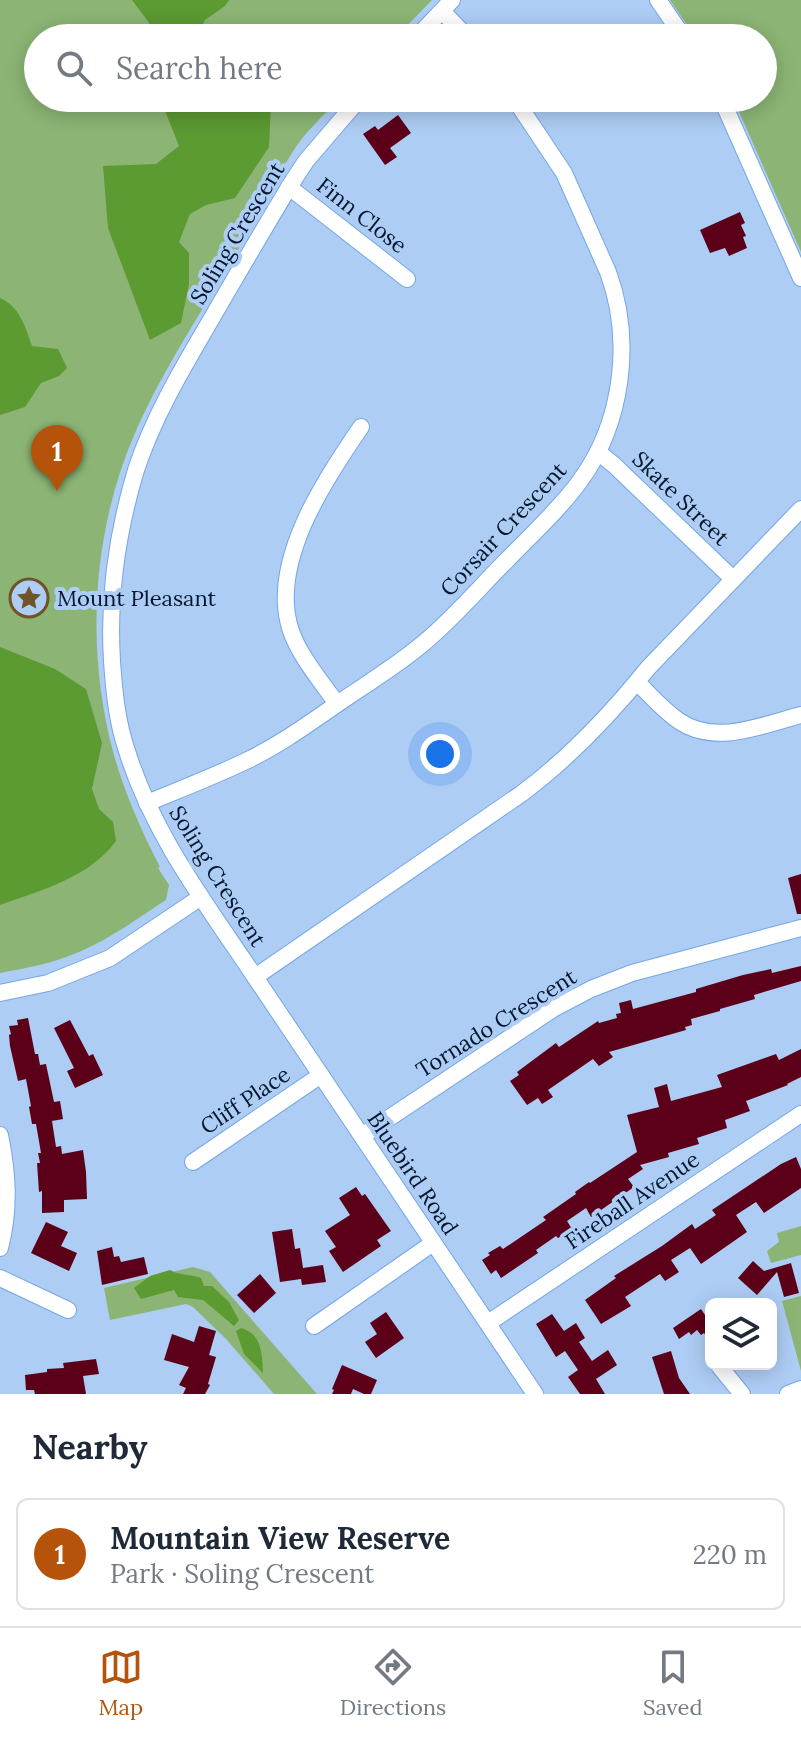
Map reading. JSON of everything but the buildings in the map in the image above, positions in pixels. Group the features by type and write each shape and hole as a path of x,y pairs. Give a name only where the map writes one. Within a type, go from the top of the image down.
{"street":[{"path":"658,0 674,24"},
{"path":"429,24 447,5 459,24"},
{"name":"Soling Crescent","path":"348,112 306,161 289,187 181,370 137,468 115,561 111,638 115,698 126,750 147,803 177,861 255,977 532,786 625,696 732,578 801,509"},
{"name":"Corsair Crescent","path":"147,803 249,760 288,738 413,652 443,626 566,498 598,452 613,411 621,363 619,316 613,288 564,173 523,112"},
{"path":"727,112 801,278"},
{"name":"Finn Close","path":"289,187 407,279"},
{"path":"337,704 294,639 286,590 291,563 309,512 324,482 361,427"},
{"name":"Skate Street","path":"598,452 732,578"},
{"path":"637,682 675,719 705,732 735,732 801,715"},
{"path":"0,993 48,983 110,958 201,897"},
{"name":"Tornado Crescent","path":"362,1136 553,1009 591,989 632,973 801,928"},
{"name":"Bluebird Road","path":"255,977 535,1394"},
{"name":"Cliff Place","path":"193,1162 321,1075"},
{"name":"Fireball Avenue","path":"488,1323 801,1114"},
{"path":"0,1135 8,1194 0,1248"},
{"path":"314,1326 433,1243"},
{"path":"0,1278 68,1310"},
{"path":"722,1370 742,1394"},
{"path":"788,1394 801,1389"}],"green space":[{"path":"0,0 432,0 409,24 24,24 24,112 326,112 292,153 165,372 135,433 110,510 98,592 99,674 114,755 128,798 158,868 169,885 166,900 113,935 79,952 0,973"},
{"path":"132,0 229,0 203,24 150,24"},
{"path":"670,0 801,0 801,252 739,112 777,112 777,24 686,24"},
{"path":"166,112 271,112 269,147 235,198 206,205 190,214 179,242 189,253 189,284 181,323 150,340 108,228 103,166 156,164 179,146"},
{"path":"0,298 17,312 32,346 58,349 67,368 59,376 41,383 25,407 0,415"},
{"path":"0,647 55,669 86,689 102,743 92,789 99,809 113,822 116,841 105,854 78,874 0,905"},
{"path":"801,1226 801,1255 771,1263 767,1251 779,1242 777,1233"},
{"path":"193,1267 210,1272 317,1394 274,1394 226,1339 186,1304 110,1320 104,1288"},
{"path":"170,1270 201,1278 204,1286 212,1286 229,1302 239,1320 234,1326 203,1300 178,1297 174,1290 141,1299 134,1288 150,1276"},
{"path":"801,1296 801,1371 782,1301"},
{"path":"241,1328 257,1340 263,1373 244,1354 236,1331"}],"place":[{"name":"Mountain View Reserve","path":"57,491"},
{"name":"Mount Pleasant","path":"29,598"}]}
